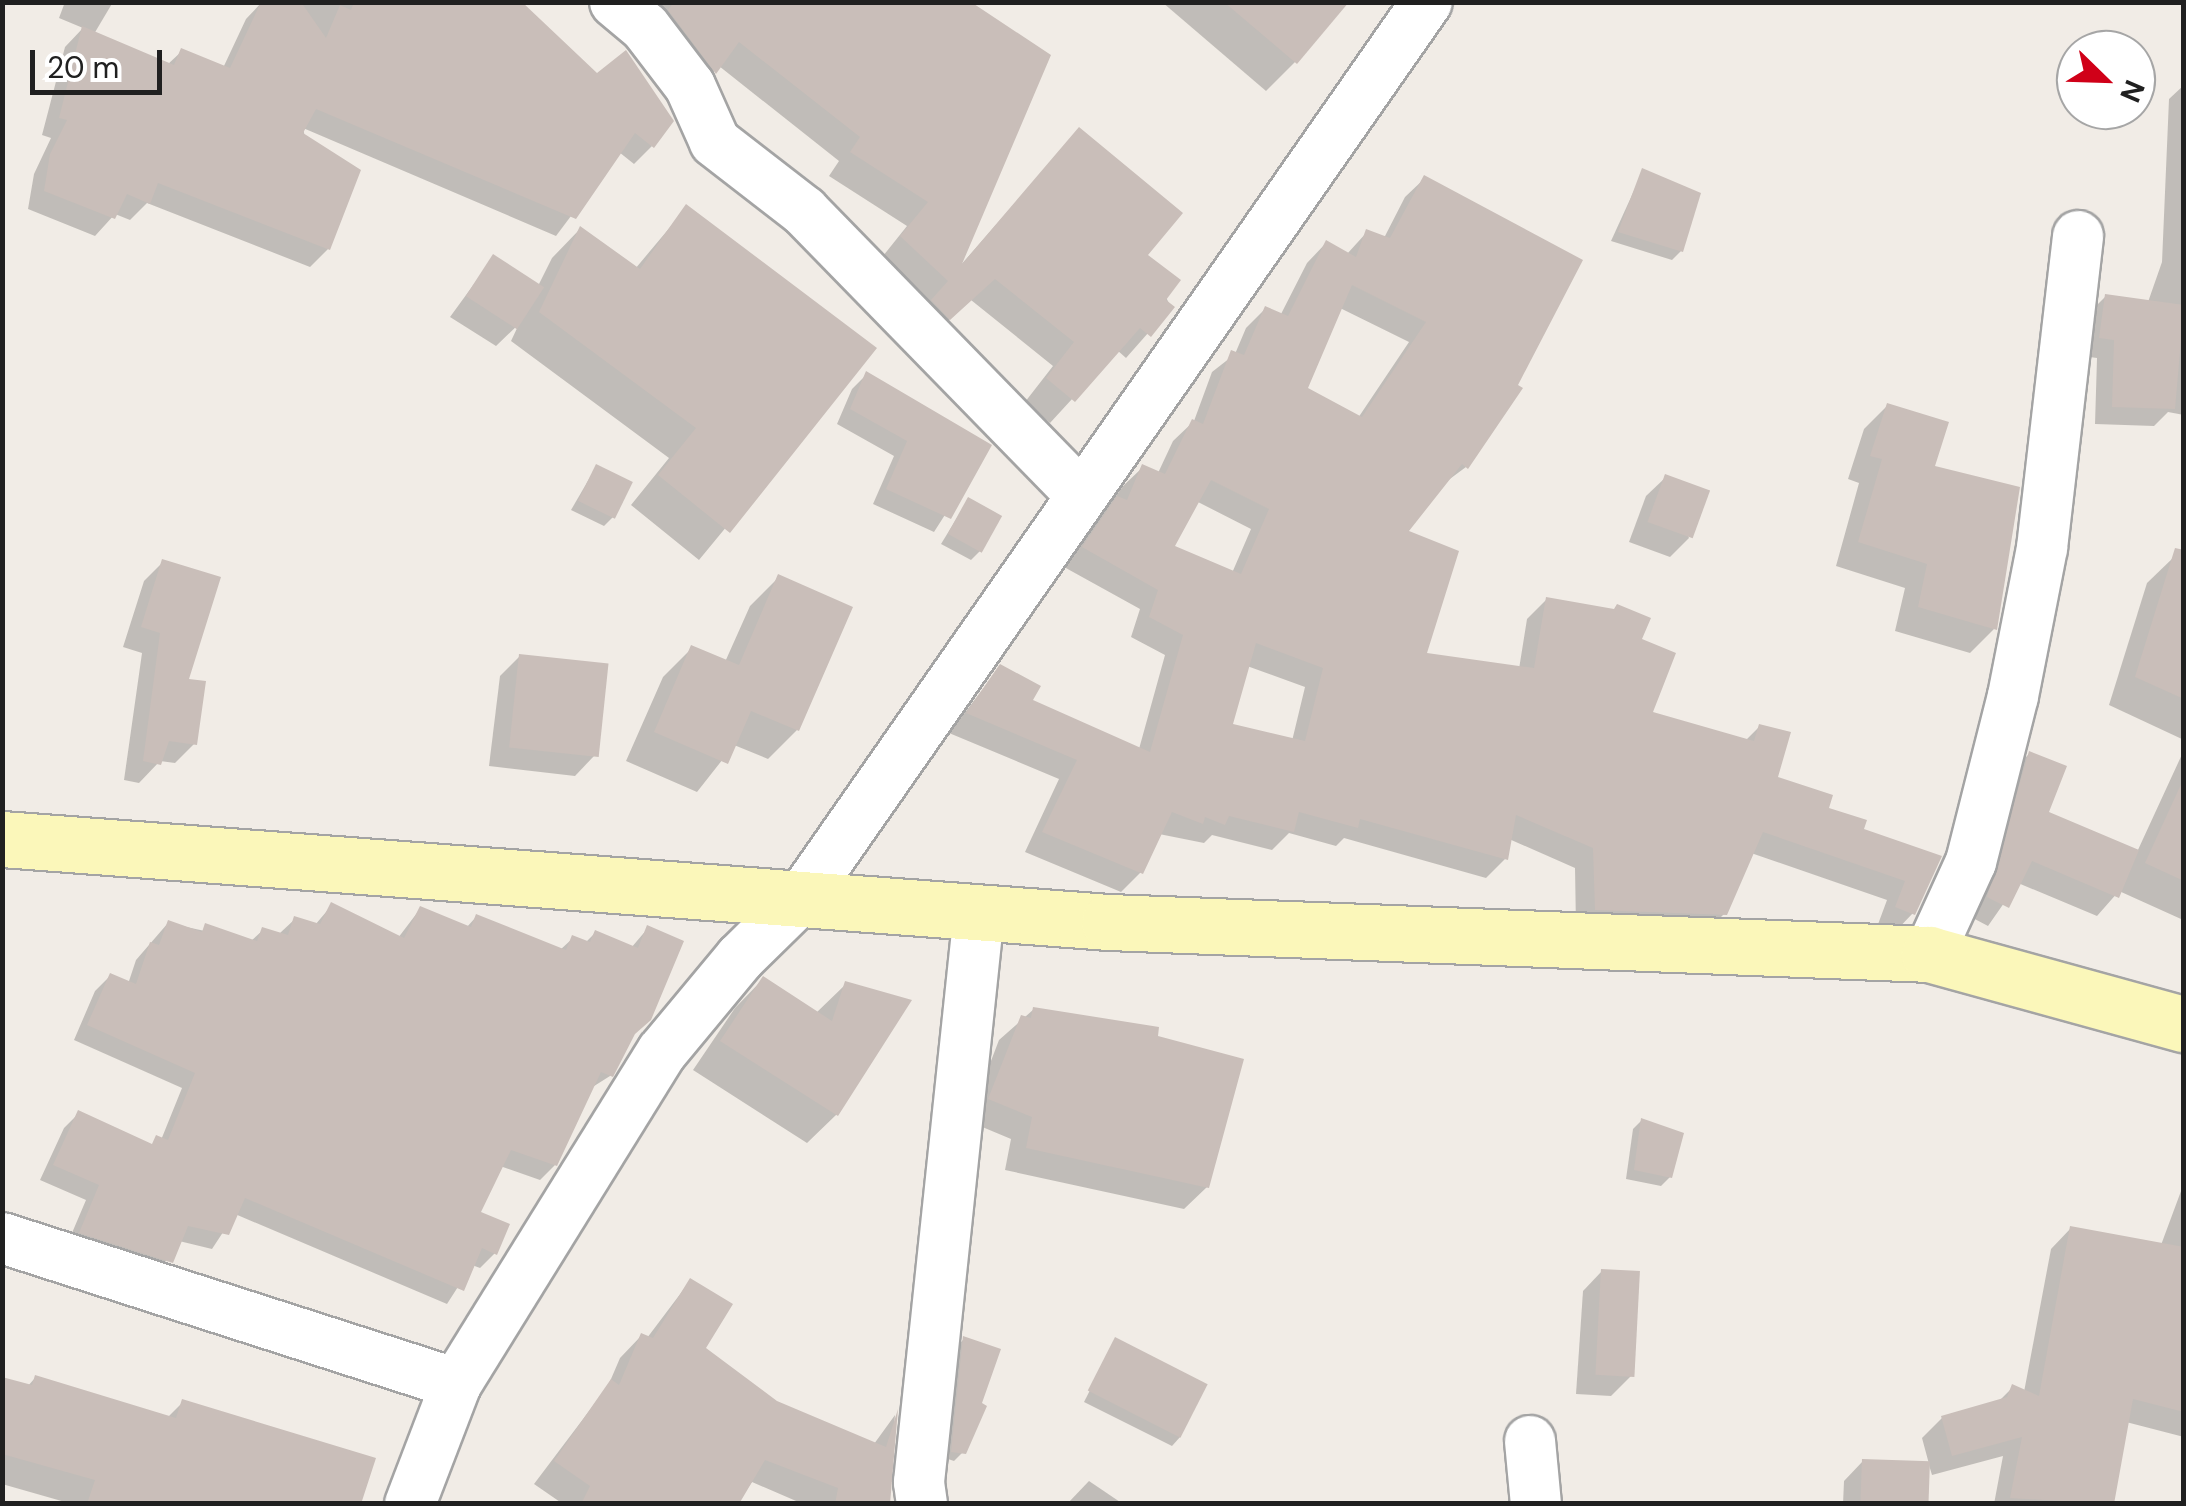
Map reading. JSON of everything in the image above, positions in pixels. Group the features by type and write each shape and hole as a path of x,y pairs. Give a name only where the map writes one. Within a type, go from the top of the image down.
{"street":[{"path":"615,2 645,26 690,86 715,142 804,210 1080,494"},
{"path":"410,1504 456,1384 662,1052 740,958 802,896 1427,2"},
{"path":"1929,954 1972,862 2013,696 2042,548 2078,236"},
{"path":"2,840 802,896 979,913 1503,942 1929,954 2184,1024"},
{"path":"922,1504 918,1482 979,913"},
{"path":"2,1238 456,1384"},
{"path":"1530,1441 1536,1504"}],"building":[{"path":"261,2 301,2 326,38 340,5 351,10 354,2 522,2 597,73 626,50 674,121 654,148 635,133 576,219 316,109 303,133 361,170 330,250 158,183 150,204 127,194 115,219 44,191 50,154 67,120 59,118 82,26 174,65 181,48 230,68"},
{"path":"674,2 971,2 1051,55 962,264 1079,127 1183,213 1148,255 1181,280 1166,300 1175,307 1151,337 1140,328 1075,402 1046,378 1074,342 995,279 950,320 931,300 948,281 900,236 928,202 850,152 860,137 739,42 716,74 668,10"},
{"path":"1224,2 1349,2 1297,64"},
{"path":"1642,168 1701,193 1683,252 1618,232"},
{"path":"1424,175 1583,260 1518,385 1523,388 1468,469 1462,464 1409,531 1459,551 1427,653 1534,668 1546,597 1614,609 1617,604 1651,618 1642,639 1676,653 1653,712 1754,741 1759,724 1791,732 1778,777 1833,795 1829,808 1867,820 1864,829 1942,856 1915,915 1895,907 1905,881 1763,832 1727,915 1595,910 1593,848 1516,815 1508,860 1360,819 1358,828 1299,812 1294,832 1229,816 1225,825 1205,817 1203,824 1172,812 1143,874 1042,832 1077,760 966,713 1000,664 1041,686 1033,700 1150,752 1183,635 1149,617 1158,590 1082,547 1117,496 1127,500 1142,464 1165,474 1192,419 1203,424 1231,350 1244,355 1265,306 1288,316 1326,240 1356,257 1366,229 1390,238","holes":["1352,285 1426,322 1362,417 1308,388","1211,480 1269,509 1241,574 1175,546","1256,643 1323,668 1305,741 1233,724"]},
{"path":"686,204 877,348 730,533 658,475 696,428 539,312 580,226 640,269"},
{"path":"493,254 544,287 517,329 466,296"},
{"path":"2105,294 2184,305 2175,409 2112,407 2114,340 2099,338"},
{"path":"866,371 992,445 951,519 886,489 907,441 850,409"},
{"path":"1887,403 1949,422 1935,466 2020,487 1997,630 1918,607 1927,564 1858,542 1882,459 1870,456"},
{"path":"596,464 633,482 615,519 578,501"},
{"path":"1665,474 1710,490 1693,538 1648,522"},
{"path":"968,497 1002,516 982,553 948,534"},
{"path":"2175,548 2184,550 2184,699 2135,677"},
{"path":"162,559 221,577 189,679 206,681 197,745 169,741 161,765 143,761 160,633 141,627"},
{"path":"778,574 853,607 799,731 751,711 728,764 654,732 691,645 739,665"},
{"path":"519,654 609,663 599,757 509,747"},
{"path":"2029,751 2067,766 2049,812 2139,850 2119,898 2032,861 2009,908 1987,897"},
{"path":"2184,778 2184,881 2145,863"},
{"path":"331,902 404,938 420,906 471,927 476,914 566,950 572,935 590,942 595,930 638,948 647,925 684,941 651,1020 635,1034 613,1077 601,1072 557,1166 511,1150 481,1212 510,1224 497,1255 482,1248 464,1291 245,1198 229,1235 188,1226 173,1263 79,1233 99,1185 53,1165 78,1110 152,1144 156,1135 168,1140 195,1073 87,1025 110,973 136,984 150,942 159,945 168,920 202,932 205,923 257,941 262,927 288,935 294,916 320,924"},
{"path":"763,976 832,1021 845,981 912,1000 838,1116 720,1041"},
{"path":"1033,1007 1159,1027 1158,1036 1244,1059 1209,1188 1026,1148 1032,1117 988,1099 1021,1015 1031,1018"},
{"path":"1641,1118 1684,1133 1672,1178 1634,1170"},
{"path":"2070,1226 2184,1247 2184,1412 2133,1399 2114,1504 2010,1498 2022,1437 1952,1456 1941,1416 2007,1397 2012,1384 2039,1396"},
{"path":"1601,1269 1640,1271 1634,1377 1595,1375"},
{"path":"690,1278 733,1304 706,1348 777,1401 886,1447 898,1409 890,1504 835,1504 838,1488 765,1460 739,1504 581,1504 590,1486 554,1461 611,1379 619,1385 641,1333 653,1338"},
{"path":"963,1336 1001,1349 982,1403 987,1406 966,1454 951,1452"},
{"path":"1115,1337 1208,1384 1180,1438 1088,1390"},
{"path":"35,1375 176,1418 182,1399 376,1458 361,1504 87,1504 95,1480 2,1454 2,1377 32,1385"},
{"path":"1862,1459 1930,1461 1928,1504 1860,1504"}]}
